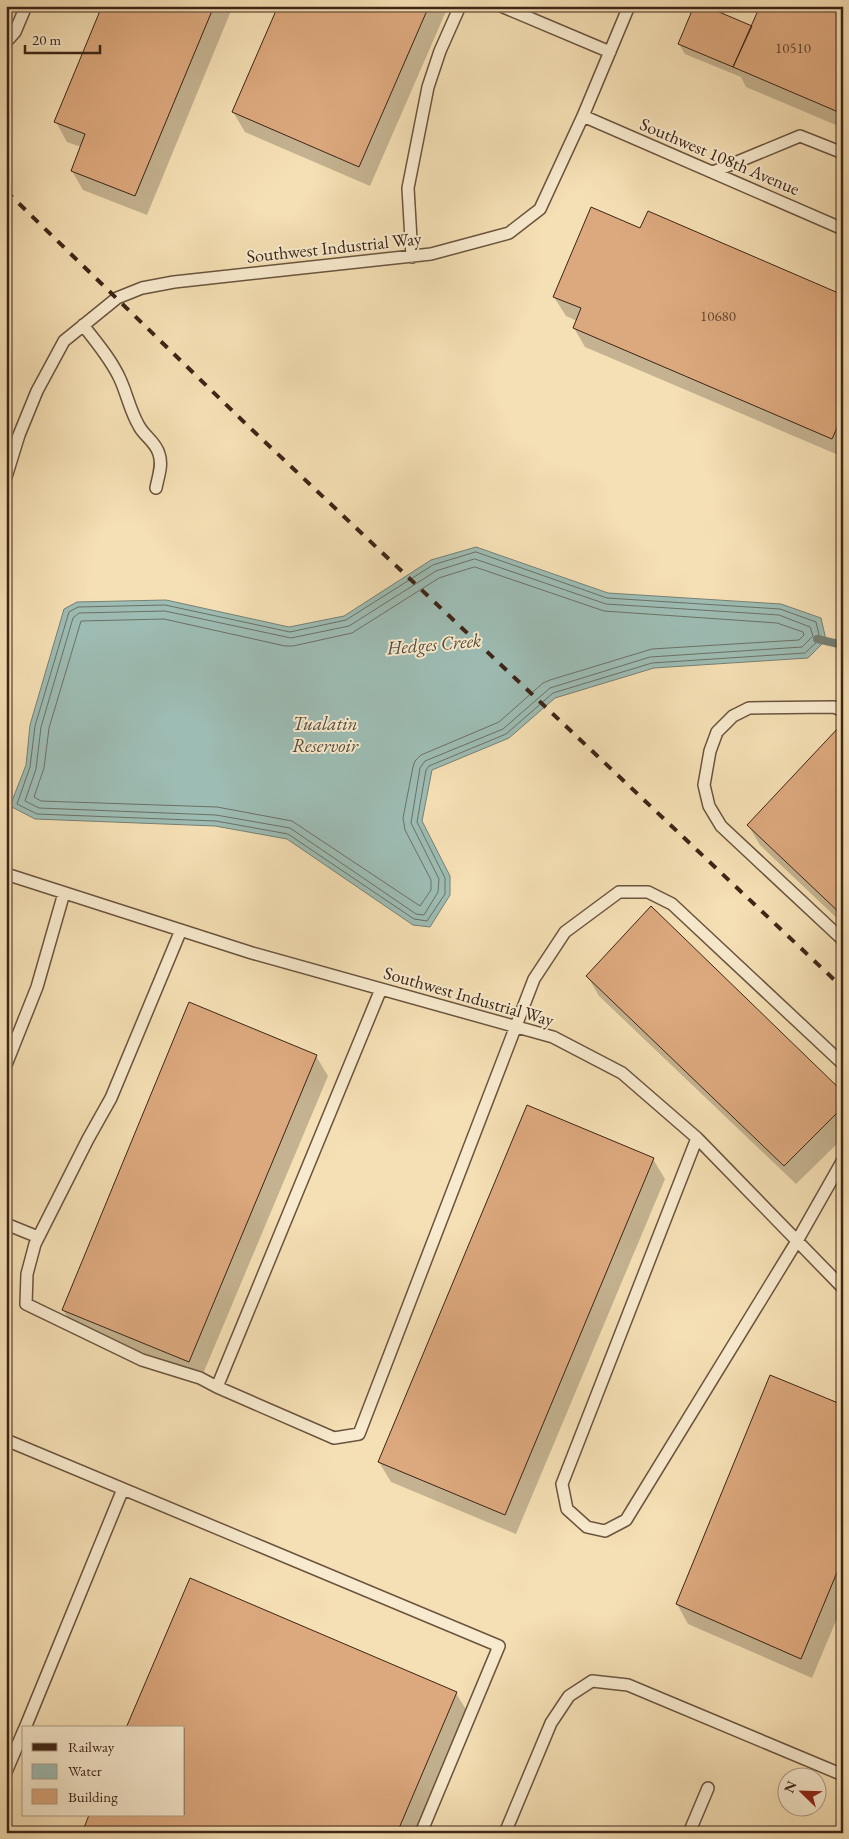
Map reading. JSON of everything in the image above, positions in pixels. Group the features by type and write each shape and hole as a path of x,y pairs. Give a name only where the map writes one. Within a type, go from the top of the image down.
{"lane":[{"path":"6,42 15,32 26,6"},
{"path":"412,257 408,188 428,87 440,51 460,6"},
{"path":"501,6 610,52"},
{"name":"Southwest Industrial Way","path":"6,476 19,435 37,391 64,341 117,298 142,288 174,282 431,254 509,233 540,210 583,116 629,6"},
{"name":"Southwest 108th Avenue","path":"583,116 843,229"},
{"path":"713,172 800,136 843,153"},
{"path":"83,325 110,360 121,379 129,406 139,428 151,438 159,453 161,466 156,488"},
{"path":"843,711 834,707 749,708 733,716 716,732 710,751 704,785 709,806 721,826 843,940"},
{"name":"Southwest Industrial Way","path":"6,874 252,953 553,1037 622,1073 697,1138 843,1288"},
{"path":"181,930 111,1098 34,1244 27,1274 26,1304 142,1360 200,1378 334,1438 359,1434 534,979 565,932 619,892 648,892 672,904 843,1064"},
{"path":"6,1064 37,986 64,893"},
{"path":"217,1387 381,989"},
{"path":"697,1138 562,1484 568,1509 587,1527 605,1532 626,1520 797,1241 843,1160"},
{"path":"6,1224 38,1237"},
{"path":"6,1440 499,1646 421,1833"},
{"path":"25,1726 123,1489"},
{"path":"506,1833 552,1723 569,1696 592,1681 628,1686 843,1775"},
{"path":"6,1772 22,1734"},
{"path":"690,1833 708,1788"}],"water":[{"name":"Tualatin Reservoir","path":"476,547 608,593 781,604 821,618 826,640 808,658 654,668 555,698 509,738 432,770 422,821 450,876 450,895 430,927 413,925 287,839 215,826 35,819 10,806 26,765 30,725 64,609 77,602 166,600 289,627 344,616 431,560"}],"building":[{"path":"102,6 214,6 135,196 71,171 85,134 54,122"},
{"path":"278,6 429,6 359,167 232,112"},
{"path":"694,6 705,6 752,26 733,67 678,44"},
{"path":"760,6 843,6 843,114 733,67"},
{"path":"591,207 640,228 648,211 843,295 843,414 832,439 573,328 581,308 553,297"},
{"path":"840,726 843,728 843,916 747,825"},
{"path":"651,906 843,1092 843,1107 784,1166 586,976"},
{"path":"189,1002 317,1055 189,1362 62,1310"},
{"path":"527,1105 654,1158 505,1515 378,1462"},
{"path":"770,1375 843,1405 843,1558 801,1659 676,1604"},
{"path":"190,1578 457,1692 397,1833 82,1833 89,1816 185,1816 185,1726 127,1726"}],"waterway":[{"name":"Hedges Creek","path":"817,639 843,645"}],"railway":[{"path":"6,191 246,424 843,988"}]}
